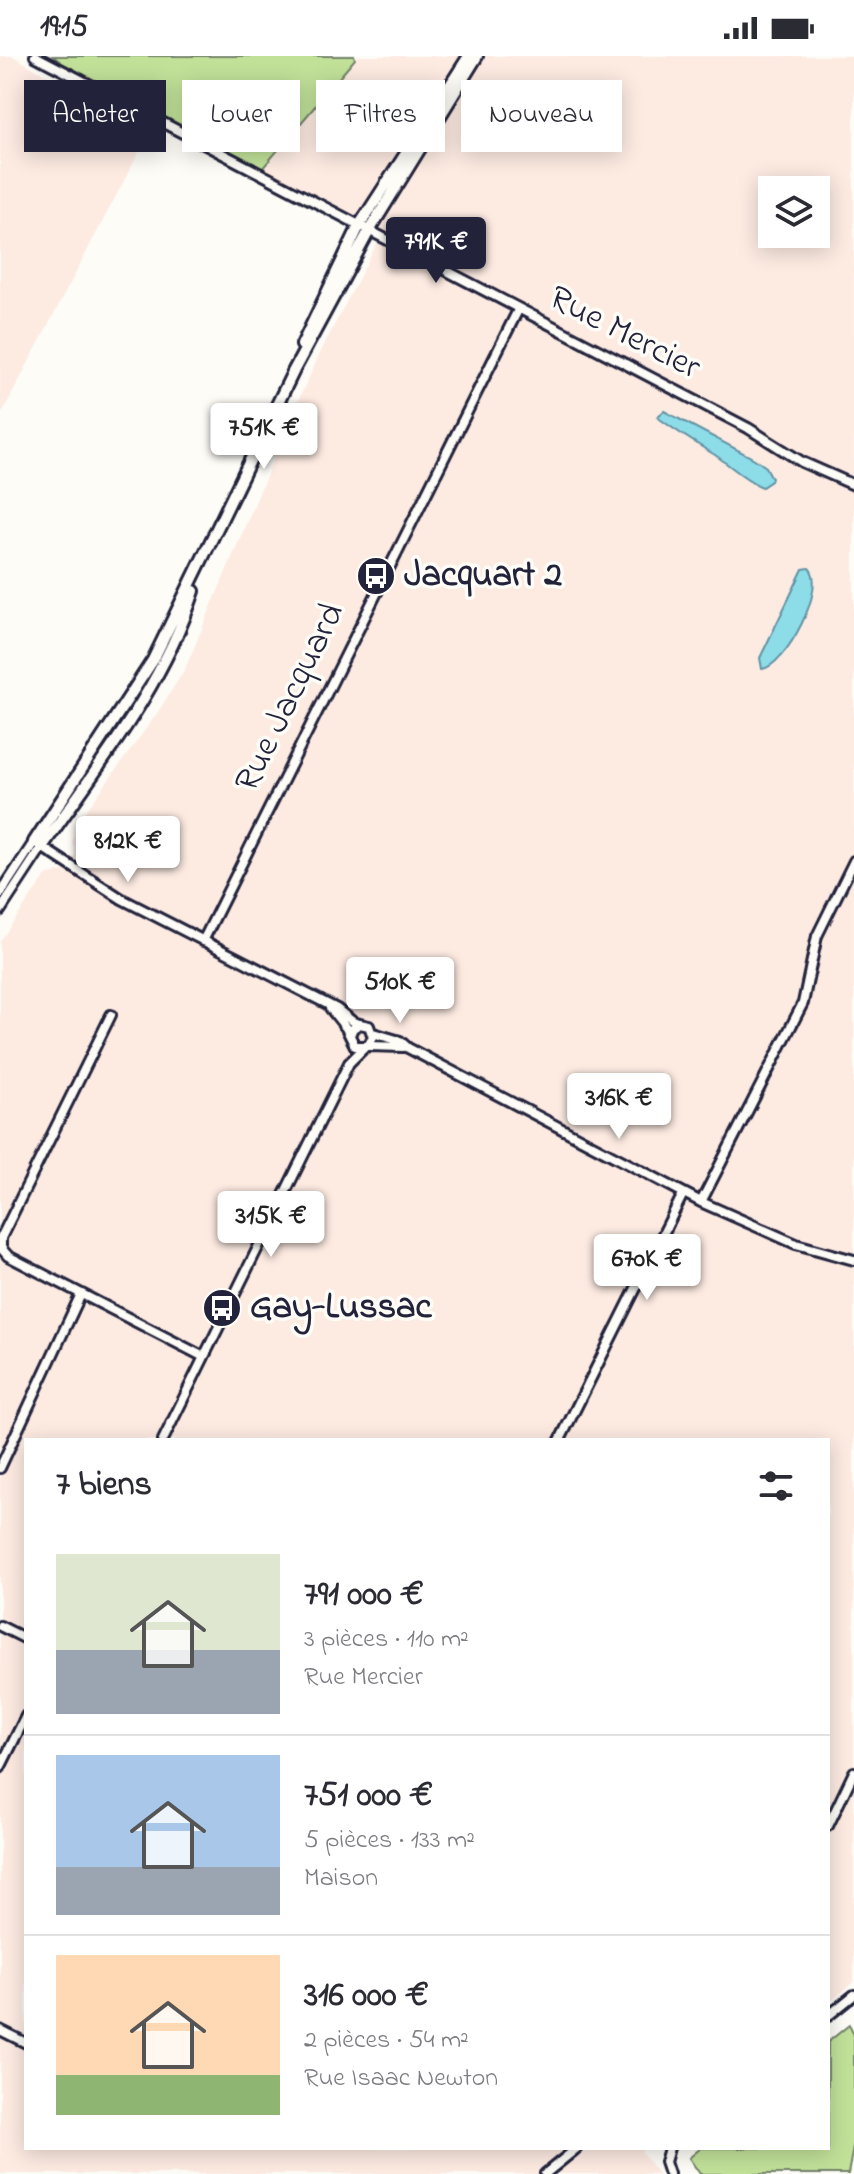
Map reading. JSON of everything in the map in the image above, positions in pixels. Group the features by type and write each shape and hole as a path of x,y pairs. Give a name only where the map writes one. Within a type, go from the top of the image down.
{"main road":[{"path":"38,845 137,709 164,663 183,625 204,559 294,370 312,321 469,56"},
{"path":"364,229 477,56"}],"street":[{"name":"Rue Mercier","path":"35,56 748,428 812,468 854,485"},
{"name":"Rue Jacquard","path":"203,941 518,310"},
{"path":"38,845 122,899 369,1026 373,1033 373,1040 349,1063 164,1438"},
{"path":"0,894 38,845"},
{"path":"0,911 38,845"},
{"path":"701,1202 803,1003 817,936 854,861"},
{"path":"326,1005 351,1039 366,1047 408,1048"},
{"path":"111,1015 1,1238 1,1248 8,1256 204,1357"},
{"path":"349,1063 353,1028 360,1024"},
{"path":"373,1033 400,1041 683,1194 796,1244 854,1260"},
{"path":"561,1438 683,1194"},
{"path":"0,1468 81,1294"},
{"path":"0,1626 24,1638"},
{"path":"0,1768 24,1720"},
{"path":"830,1822 854,1772"},
{"path":"830,2014 854,1995"},
{"path":"0,2030 24,2042"},
{"path":"545,2174 575,2150"},
{"path":"668,2150 665,2162 669,2174"}],"shaded area":[{"path":"0,56 13,56 54,80 24,80 24,152 139,152 0,417"},
{"path":"354,56 854,56 854,1982 830,2002 830,1438 24,1438 24,2150 642,2150 658,2174 0,2174 0,941 46,876 63,871 76,854 72,842 78,822 156,715 185,669 297,403 384,230 262,169 276,152 300,152 300,124 316,104 316,152 445,152 445,80 336,80"}],"green space":[{"path":"53,56 354,56 355,59 337,80 316,80 316,105 300,124 300,80 182,80 182,127 166,118 166,80 94,80"},
{"path":"230,152 276,152 262,169"},
{"path":"849,2025 854,2035 854,2142 848,2174 700,2174 689,2158 699,2150 830,2150 830,2040"}],"water":[{"path":"664,411 753,458 766,467 771,481 762,487 749,480 657,417"},
{"path":"809,568 813,591 809,607 782,655 762,669 760,658 803,569"}],"place":[{"name":"Jacquart 2","path":"376,576"},
{"name":"Gay-Lussac","path":"222,1308"}]}
